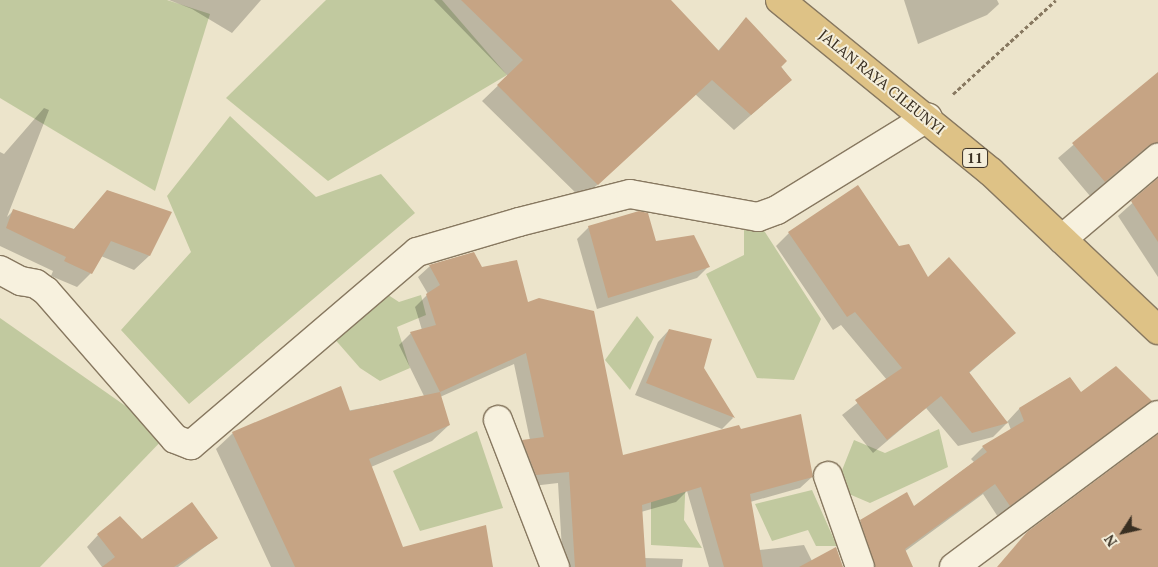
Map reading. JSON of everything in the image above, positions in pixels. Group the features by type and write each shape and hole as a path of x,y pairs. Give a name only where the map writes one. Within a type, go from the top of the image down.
{"highway":[{"name":"JALAN RAYA CILEUNYI","path":"780,0 928,117 1062,239 1158,330"}],"street":[{"path":"0,270 21,281 36,284 46,291 175,439 191,445 417,252 510,224 630,194 758,216 777,210 928,117"},
{"path":"1062,239 1158,158"},
{"path":"954,567 1158,414"},
{"path":"498,420 555,567"},
{"path":"828,476 860,567"}],"path":[{"path":"928,117 1056,0"}],"green space":[{"path":"0,0 167,0 210,14 155,191 0,98"},
{"path":"326,0 442,0 507,75 328,181 226,98"},
{"path":"230,116 316,197 381,174 415,213 189,404 121,330 191,252 167,196"},
{"path":"763,229 821,319 794,380 757,378 706,274 744,255 744,230"},
{"path":"379,289 399,302 421,295 426,315 397,327 410,368 380,381 360,368 332,336"},
{"path":"637,316 654,337 630,390 605,360"},
{"path":"0,318 167,435 40,567 0,567"},
{"path":"939,429 948,467 870,503 835,488 854,440 885,453"},
{"path":"477,431 503,508 420,531 393,471"},
{"path":"651,474 686,474 684,520 702,548 651,545"},
{"path":"812,490 837,546 816,546 808,530 772,541 755,504"}],"building":[{"path":"461,0 671,0 719,51 746,17 787,61 781,67 792,80 751,115 712,80 598,185 497,85 523,60"},
{"path":"1158,72 1158,143 1148,146 1105,182 1072,143"},
{"path":"1158,178 1158,242 1131,201"},
{"path":"858,185 899,246 909,244 928,277 949,257 1016,333 969,372 1008,423 972,433 941,396 887,440 855,400 902,368 855,312 847,317 788,232"},
{"path":"107,190 172,212 150,256 111,241 92,274 64,261 66,257 6,228 13,209 74,229"},
{"path":"639,211 648,213 656,241 694,235 710,267 608,298 588,226"},
{"path":"474,252 482,267 517,260 528,302 539,298 594,311 623,455 739,425 741,429 801,414 813,477 750,494 763,567 724,567 701,487 642,505 646,567 575,567 569,472 536,475 522,440 544,437 526,353 440,392 410,332 436,325 426,294 440,285 429,265"},
{"path":"669,329 712,339 704,368 735,418 646,383"},
{"path":"1116,366 1152,401 1010,506 995,484 905,549 913,567 875,567 860,520 907,492 914,506 987,452 982,446 1024,421 1019,408 1070,377 1081,392"},
{"path":"341,386 350,411 440,392 450,425 369,459 403,547 486,525 493,567 295,567 232,432"},
{"path":"1158,434 1158,567 997,567 1027,532"},
{"path":"192,502 218,538 174,567 102,567 115,557 97,534 120,516 142,539"},
{"path":"836,547 843,567 799,567"}]}
